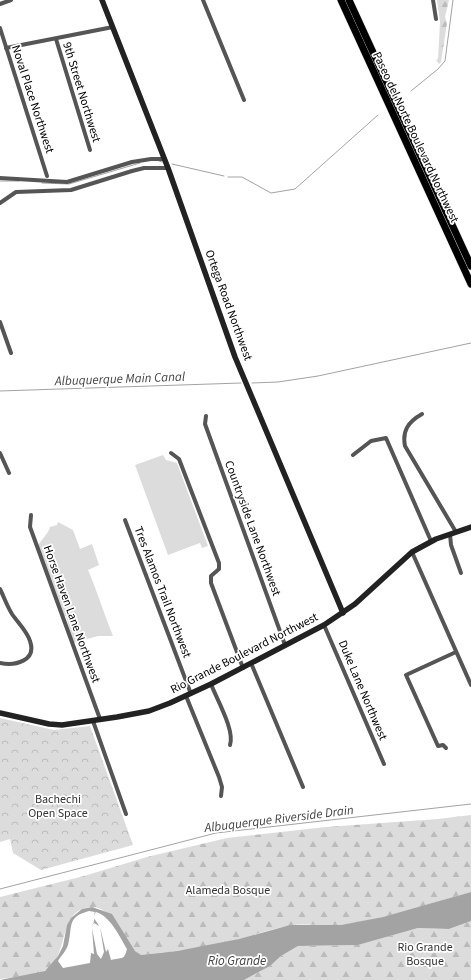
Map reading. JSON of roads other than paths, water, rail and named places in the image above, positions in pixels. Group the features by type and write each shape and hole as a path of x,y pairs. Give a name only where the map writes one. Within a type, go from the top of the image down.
{"highway":[{"name":"Paseo del Norte Boulevard Northwest","path":"341,0 471,284"},
{"name":"Paseo del Norte Boulevard Northwest","path":"349,0 471,266"}],"street":[{"path":"0,4 11,0"},
{"name":"Ortega Road Northwest","path":"102,0 168,168 235,357 343,614"},
{"path":"202,0 244,100"},
{"path":"433,0 436,19"},
{"name":"9th Street Northwest","path":"6,48 113,27"},
{"name":"Noval Place Northwest","path":"0,28 47,176"},
{"name":"9th Street Northwest","path":"56,39 90,150"},
{"path":"0,178 67,182 132,162 151,159 164,159"},
{"path":"0,203 16,192 71,190 138,169 168,168"},
{"path":"0,322 11,353"},
{"path":"422,414 413,419 408,425 403,438 405,446 453,533 451,545 461,573"},
{"name":"Countryside Lane Northwest","path":"206,416 205,424 286,645"},
{"path":"353,455 371,442 386,438 431,541"},
{"path":"0,452 9,473"},
{"path":"171,453 179,459 219,563 219,569 211,576 211,583 242,668"},
{"name":"Horse Haven Lane Northwest","path":"31,515 30,527 96,720 126,814"},
{"name":"Tres Alamos Trail Northwest","path":"125,520 219,777 222,787 221,796"},
{"name":"Rio Grande Boulevard Northwest","path":"0,713 49,724 67,724 149,710 189,695 343,614 412,552 431,541 471,527"},
{"path":"412,552 471,685"},
{"path":"0,589 11,612 31,642 31,648 28,657 22,662 15,665 0,663"},
{"name":"Duke Lane Northwest","path":"324,625 384,764"},
{"path":"446,748 443,745 438,746 406,675 456,652"},
{"path":"251,663 303,787"},
{"path":"211,684 230,730 232,739 230,745"}],"water":[{"name":"Rio Grande","path":"471,892 471,921 449,929 418,928 358,945 298,946 281,956 270,966 244,980 0,980 45,971 58,956 63,946 67,925 71,918 82,909 92,907 112,914 135,951 141,955 177,951 239,939 290,925 341,925 383,917","holes":["89,911 95,912 94,916 96,912 101,914 114,928 127,949 124,957 111,960 108,949 106,952 100,927 104,952 101,959 97,954 92,928 94,954 91,953 90,963 63,968 58,961 68,945 74,920 82,913"]},
{"path":"94,916 99,926 94,923 91,927 94,922"}],"waterway":[{"path":"411,91 438,69 445,61 453,0"},
{"path":"228,177 242,177 271,193 295,189 378,115"},
{"path":"42,183 69,184 140,163"},
{"path":"172,164 224,176"},
{"path":"0,181 19,181"},
{"name":"Albuquerque Main Canal","path":"252,383 278,382 318,376 471,343"},
{"name":"Albuquerque Main Canal","path":"0,391 241,383"},
{"name":"Albuquerque Riverside Drain","path":"0,889 216,833 471,804"}],"park label":[{"name":"Bachechi Open Space","path":"58,806"},
{"name":"Alameda Bosque","path":"228,890"},
{"name":"Rio Grande Bosque","path":"425,954"}]}
